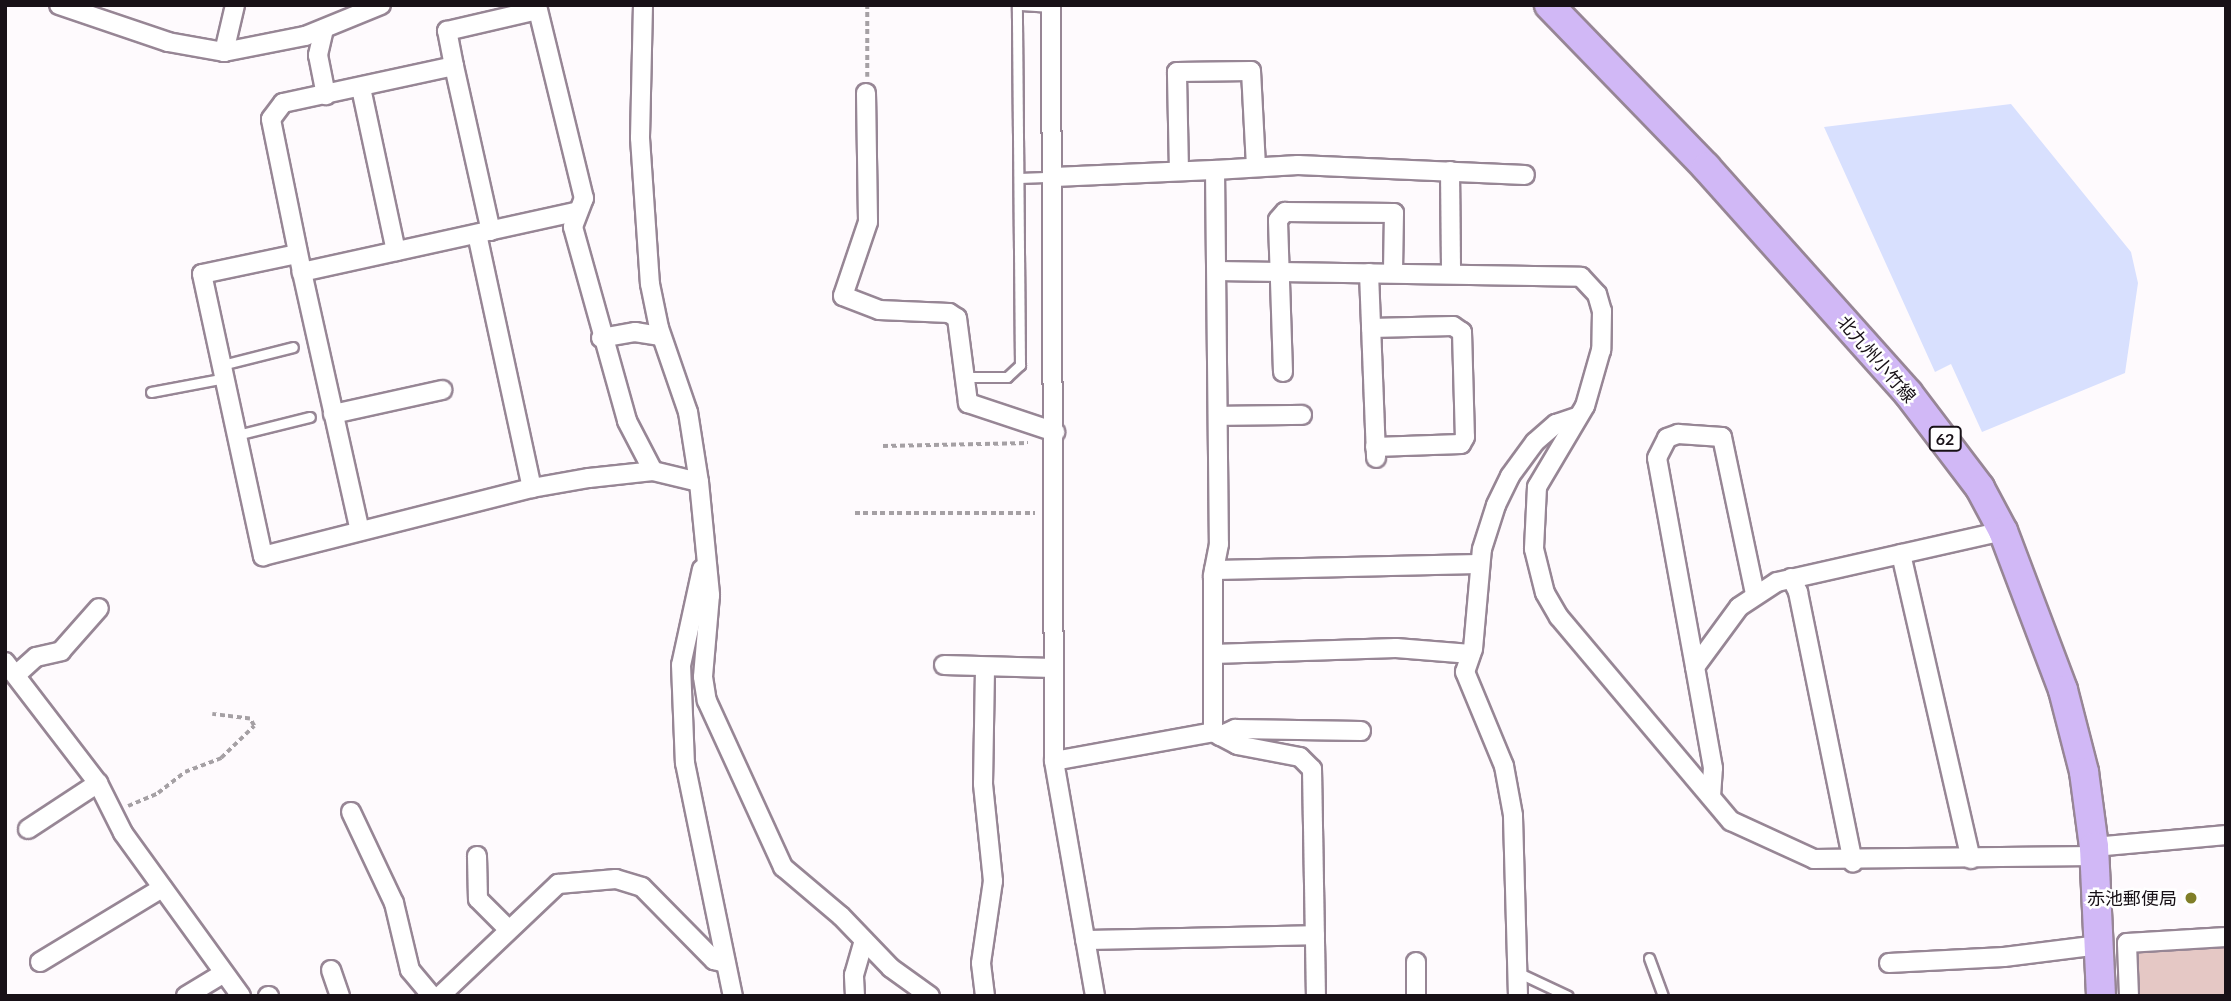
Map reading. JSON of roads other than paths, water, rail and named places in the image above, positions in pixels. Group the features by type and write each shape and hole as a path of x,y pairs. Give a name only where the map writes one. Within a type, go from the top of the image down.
{"main road":[{"name":"北九州小竹線","path":"1549,5 1706,167 1908,393 1960,458 2003,531 2063,690 2084,772 2094,851 2101,996"}],"street":[{"path":"59,5 169,42 224,52 324,29 381,5"},
{"path":"224,52 236,5"},
{"path":"643,5 640,138 650,284 662,335 688,412 699,482 710,595 703,677 707,701 783,867 891,968 930,996"},
{"path":"1051,6 1055,437 1054,761 1095,996"},
{"path":"532,488 447,31 538,10 584,198 575,212 573,227 601,338 627,421 653,471"},
{"path":"324,29 318,55 326,95"},
{"path":"360,531 271,119 283,103 454,66"},
{"path":"1179,171 1177,72 1251,71 1256,167"},
{"path":"361,88 396,251"},
{"path":"866,93 868,222 843,296 879,310 949,313 957,318 968,402 1055,437"},
{"path":"1052,177 1338,165 1525,176"},
{"path":"1214,170 1219,544 1214,570 1213,654 1217,734"},
{"path":"1450,171 1451,273"},
{"path":"1283,372 1278,220 1285,212 1385,210 1394,213 1393,273"},
{"path":"575,212 396,251 202,274 263,556 532,488 653,471 699,482"},
{"path":"1217,271 1564,275 1581,277 1591,286 1602,311 1601,350 1596,380 1537,487 1534,548 1545,593 1559,617 1731,821 1760,838 1814,859 1853,862 1971,859 2094,851 2226,835"},
{"path":"1369,273 1371,328 1376,452 1461,444 1465,437 1462,332 1453,326 1371,328"},
{"path":"601,338 635,332 662,335"},
{"path":"333,414 442,390"},
{"path":"1218,416 1302,415"},
{"path":"1517,996 1514,815 1504,766 1465,672 1471,654 1480,564 1510,476 1535,442 1556,424 1576,418"},
{"path":"1711,796 1713,768 1657,458 1667,438 1678,434 1722,437 1755,594"},
{"path":"1695,667 1717,632 1755,594 1791,578 2003,531"},
{"path":"1901,554 1971,859"},
{"path":"705,555 681,665 685,763 733,996"},
{"path":"1214,570 1480,564"},
{"path":"1791,578 1798,592 1853,862"},
{"path":"99,608 61,651 36,657 10,668 98,783 113,813 162,888 242,996"},
{"path":"1213,654 1396,648 1471,654"},
{"path":"944,665 1053,668"},
{"path":"985,667 983,784 993,881 981,963 985,996"},
{"path":"1054,761 1235,729 1361,731"},
{"path":"1217,734 1237,745 1300,757 1312,769 1316,996"},
{"path":"28,829 98,783"},
{"path":"351,812 394,904 410,970 432,996"},
{"path":"477,856 478,899 508,929"},
{"path":"440,996 558,884 616,879 642,887 714,960 726,963"},
{"path":"40,962 162,888"},
{"path":"1085,940 1315,935"},
{"path":"2129,996 2127,943 2226,937"},
{"path":"855,996 856,967 864,940"},
{"path":"1889,963 2004,957 2099,945"},
{"path":"1416,962 1416,996"},
{"path":"331,970 340,996"},
{"path":"186,996 224,973"}],"lane":[{"path":"965,377 1007,377 1020,365 1019,5 1051,6"},
{"path":"1018,178 1052,177"},
{"path":"151,392 293,347"},
{"path":"237,435 310,417"},
{"path":"1649,958 1662,996"},
{"path":"1517,972 1568,996"}],"water":[{"path":"2011,104 2131,252 2138,283 2125,373 1982,432 1951,364 1935,372 1824,127"}],"place":[{"name":"赤池郵便局","path":"2191,898"}]}
